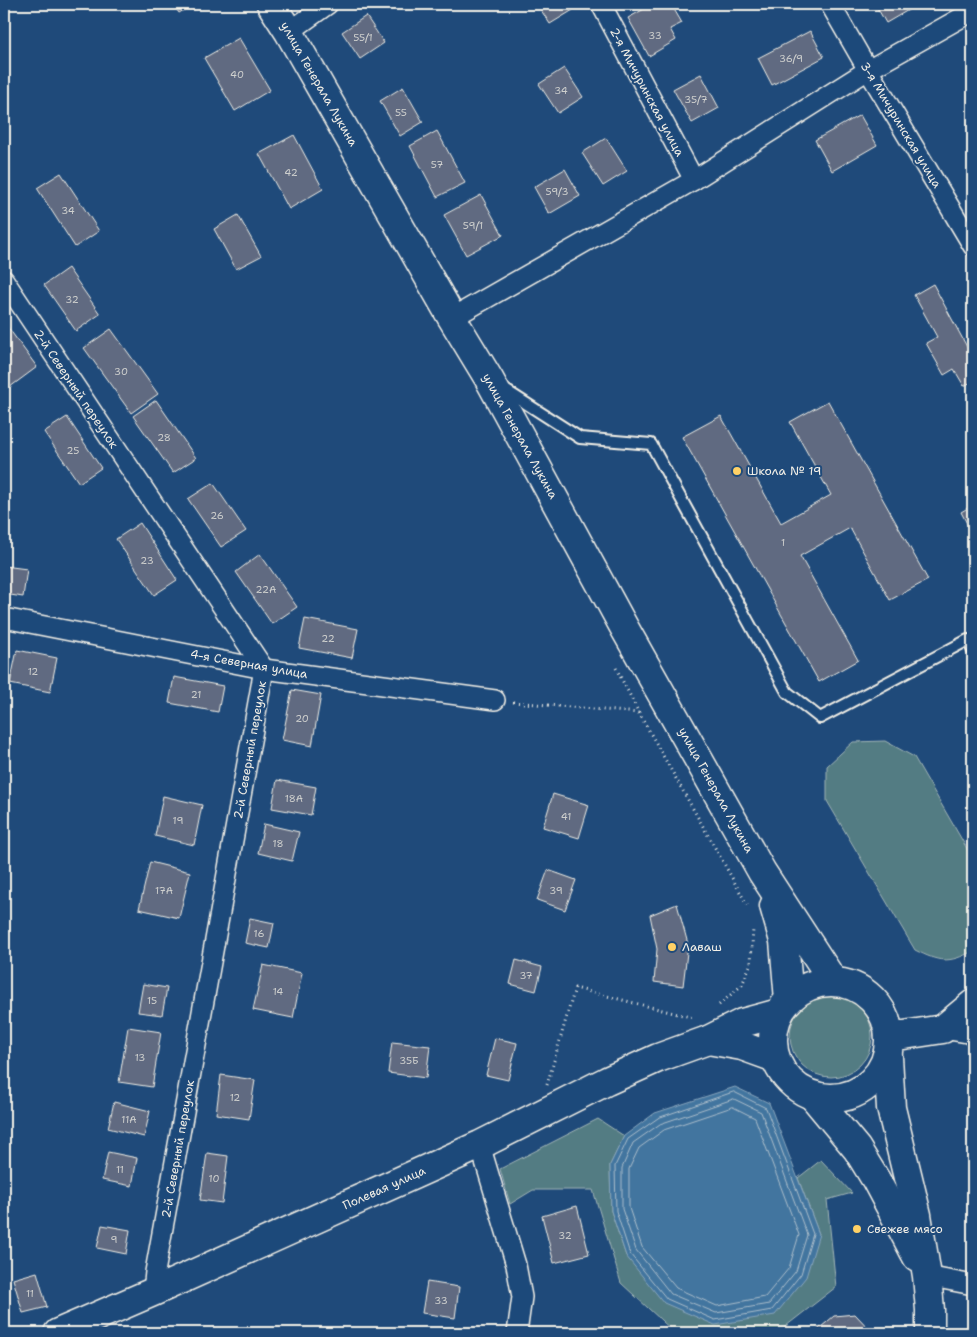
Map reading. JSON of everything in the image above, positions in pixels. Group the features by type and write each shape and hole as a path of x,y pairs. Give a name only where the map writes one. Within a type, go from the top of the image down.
{"main road":[{"name":"улица Генерала Лукина","path":"271,4 489,379 625,629 762,872 833,981"},
{"name":"улица Генерала Лукина","path":"762,872 783,934 784,1006"},
{"path":"889,1047 880,1074 867,1088 850,1096 832,1099 813,1096 800,1090 790,1081 781,1070 775,1058 773,1035 784,1006 809,986 821,982 833,981 861,989 882,1009 889,1047 891,1108 917,1215 927,1276 930,1333"},
{"path":"889,1047 943,1029 973,1004"},
{"name":"Полевая улица","path":"58,1333 480,1145 607,1081 658,1058 705,1030 742,1023 784,1006"},
{"name":"Полевая улица","path":"705,1030 775,1058"},
{"path":"813,1096 857,1148 927,1276"}],"street":[{"path":"289,32 328,4"},
{"name":"2-я Мичуринская улица","path":"601,4 694,180"},
{"name":"3-я Мичуринская улица","path":"830,4 973,246"},
{"path":"452,318 694,180 868,70 973,11"},
{"name":"2-й Северный переулок","path":"4,280 264,669 155,1272 153,1292"},
{"name":"4-я Северная улица","path":"4,618 264,669 495,700"},
{"path":"943,1029 973,1034"},
{"path":"480,1145 516,1265 522,1297 517,1333"},
{"path":"927,1276 973,1285"}],"lane":[{"path":"489,379 580,438 651,444 787,692 820,718 968,640 973,651"}],"path":[{"path":"495,700 639,713"},
{"path":"730,875 749,907 750,916"},
{"path":"716,1008 742,985 751,963 754,934 752,925"},
{"path":"546,1086 575,988 705,1030"}],"green space":[{"path":"885,741 914,757 973,859 973,951 957,958 950,960 937,959 915,950 827,801 827,766 853,742"},
{"path":"831,995 847,999 860,1007 868,1020 872,1036 868,1052 860,1065 847,1073 831,1077 815,1073 802,1065 794,1052 790,1036 794,1020 802,1007 815,999"},
{"path":"598,1119 624,1136 610,1165 611,1211 626,1256 819,1234 798,1178 821,1160 852,1193 827,1200 836,1287 777,1333 675,1333 621,1283 593,1190 533,1190 510,1204 500,1169"}],"water":[{"path":"735,1087 769,1103 819,1234 806,1277 775,1315 715,1325 664,1303 626,1256 611,1211 610,1165 624,1136 655,1113"}],"building":[{"path":"173,4 194,4 179,13"},
{"path":"537,4 569,4 573,10 550,24"},
{"path":"656,4 659,10 671,4 682,23 670,29 676,40 649,56 628,18"},
{"path":"875,4 907,4 910,9 886,23"},
{"path":"366,16 384,43 360,59 342,32"},
{"path":"810,31 824,57 772,85 758,58"},
{"path":"239,38 270,90 235,111 204,58"},
{"path":"564,68 583,97 558,113 539,84"},
{"path":"701,74 719,108 692,123 673,89"},
{"path":"403,87 423,122 400,136 380,101"},
{"path":"860,115 877,145 832,171 815,140"},
{"path":"437,131 465,183 437,197 410,146"},
{"path":"294,135 323,189 289,209 259,154"},
{"path":"606,138 627,171 603,186 582,153"},
{"path":"565,169 580,196 549,214 534,187"},
{"path":"61,173 99,231 75,247 37,188"},
{"path":"481,195 503,235 466,255 444,215"},
{"path":"238,215 261,256 236,269 214,229"},
{"path":"68,268 100,314 76,331 44,285"},
{"path":"933,284 973,358 973,381 964,386 954,369 944,375 926,343 937,337 914,295"},
{"path":"4,322 37,367 10,387 4,378"},
{"path":"111,329 158,394 131,413 84,348"},
{"path":"156,400 196,458 173,473 133,416"},
{"path":"828,401 928,580 890,600 850,528 800,556 858,660 819,682 682,437 721,416 781,523 831,495 790,422"},
{"path":"67,417 101,468 79,483 44,432"},
{"path":"213,483 246,531 221,547 188,499"},
{"path":"973,505 973,535 961,512"},
{"path":"140,523 177,580 154,595 116,539"},
{"path":"260,554 297,607 272,624 236,572"},
{"path":"4,566 27,569 23,597 4,594"},
{"path":"305,619 358,629 352,658 299,648"},
{"path":"17,650 57,658 50,692 10,684"},
{"path":"174,677 223,686 218,712 169,703"},
{"path":"292,690 321,695 312,746 282,740"},
{"path":"277,780 316,787 311,815 272,808"},
{"path":"553,794 589,805 579,838 543,827"},
{"path":"163,796 202,805 194,845 155,836"},
{"path":"264,824 299,832 292,861 258,853"},
{"path":"150,862 190,872 179,918 139,909"},
{"path":"548,870 576,880 565,910 537,900"},
{"name":"Лаваш","path":"677,904 688,944 683,986 654,982 657,949 650,915"},
{"path":"250,918 274,923 269,948 245,943"},
{"path":"516,960 542,967 536,991 510,984"},
{"path":"263,965 302,973 293,1018 253,1010"},
{"path":"143,984 167,988 162,1015 138,1012"},
{"path":"128,1027 161,1032 152,1087 119,1082"},
{"path":"495,1038 517,1043 508,1080 486,1075"},
{"path":"392,1042 430,1046 426,1078 388,1073"},
{"path":"221,1075 255,1080 249,1119 216,1114"},
{"path":"114,1102 150,1111 144,1137 108,1128"},
{"path":"108,1152 137,1158 132,1186 102,1180"},
{"path":"207,1153 228,1156 222,1203 200,1200"},
{"path":"577,1206 589,1254 554,1263 542,1216"},
{"path":"102,1225 130,1230 126,1254 97,1248"},
{"path":"37,1272 47,1307 23,1313 13,1279"},
{"path":"427,1282 459,1287 455,1318 422,1313"},
{"path":"855,1314 873,1333 814,1333 834,1316"}],"place":[{"name":"Школа № 19","path":"737,471"},
{"name":"Лаваш","path":"672,947"},
{"name":"Свежее мясо","path":"857,1229"}]}
